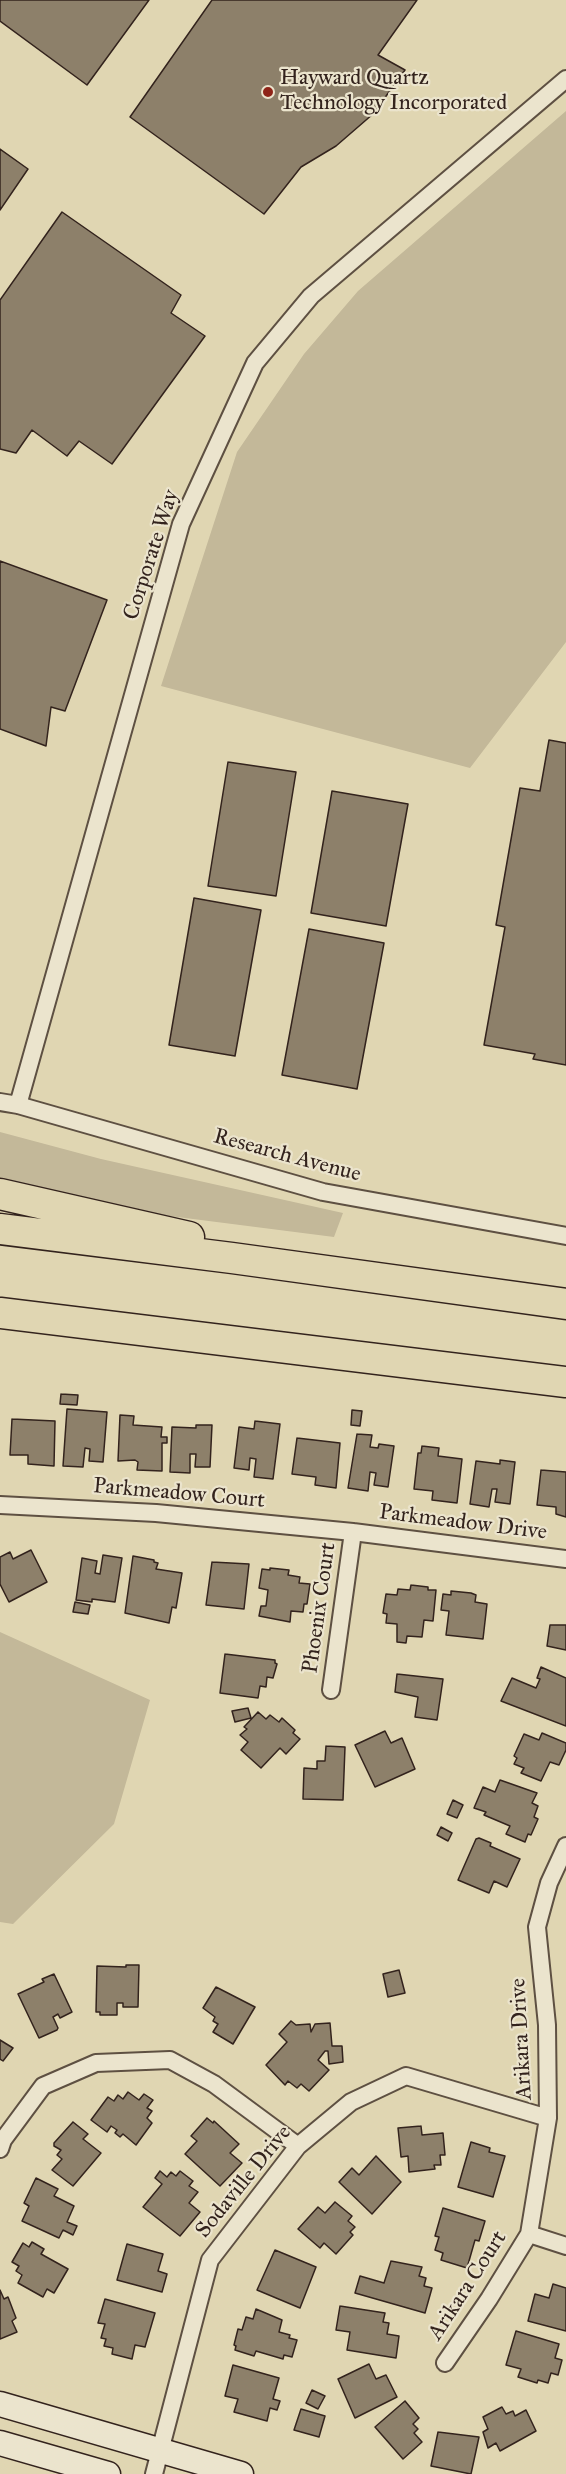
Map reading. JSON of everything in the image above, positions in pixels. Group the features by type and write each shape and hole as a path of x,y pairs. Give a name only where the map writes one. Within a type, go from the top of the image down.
{"highway":[{"path":"0,1194 158,1228 194,1238 232,1258"},
{"path":"0,1229 566,1304"},
{"path":"0,1313 566,1382"}],"main road":[{"path":"0,2404 241,2474"},
{"path":"0,2443 108,2474"}],"street":[{"name":"Corporate Way","path":"18,1105 181,524 255,363 311,296 566,79"},
{"name":"Research Avenue","path":"0,1102 18,1105 323,1192 566,1236"},
{"name":"Parkmeadow Court","path":"0,1504 156,1514 354,1532"},
{"name":"Parkmeadow Drive","path":"354,1532 566,1559"},
{"name":"Phoenix Court","path":"331,1690 354,1532"},
{"name":"Arikara Drive","path":"529,2234 548,2118 547,2025 537,1927 549,1883 566,1845"},
{"path":"0,2149 3,2140 44,2086 96,2063 170,2060 214,2084 298,2146"},
{"name":"Sodaville Drive","path":"154,2474 210,2260 298,2146 351,2102 405,2076 548,2118"},
{"path":"529,2234 566,2246"},
{"name":"Arikara Court","path":"445,2363 489,2299 529,2234"}],"shaded area":[{"path":"566,111 566,642 470,768 161,686 237,452 304,354 358,291"},
{"path":"0,1132 101,1159 343,1213 334,1237 146,1213 0,1180"},
{"path":"0,1632 150,1700 114,1824 13,1924 0,1922"}],"building":[{"path":"0,0 149,0 87,85 0,21"},
{"name":"Hayward Quartz Technology Incorporated","path":"212,0 417,0 378,55 405,70 373,114 336,146 301,167 264,214 130,117"},
{"path":"0,149 28,169 0,210"},
{"path":"62,212 181,295 171,313 205,336 112,464 79,441 67,456 32,430 16,453 0,449 0,300"},
{"path":"0,561 107,600 65,711 51,707 46,746 0,729"},
{"path":"549,740 566,743 566,1065 533,1059 535,1054 484,1045 505,927 496,925 520,788 540,791"},
{"path":"228,762 296,772 276,896 208,886"},
{"path":"332,791 408,804 386,926 311,913"},
{"path":"194,898 261,910 235,1056 169,1045"},
{"path":"309,929 384,943 357,1089 282,1075"},
{"path":"61,1394 78,1395 77,1405 60,1404"},
{"path":"67,1409 107,1412 103,1462 89,1461 90,1449 85,1448 83,1467 63,1466"},
{"path":"352,1410 362,1411 360,1426 351,1425"},
{"path":"120,1415 134,1416 133,1425 162,1427 161,1437 167,1437 167,1443 162,1443 162,1471 137,1470 138,1462 135,1460 118,1461"},
{"path":"12,1419 55,1421 54,1466 28,1464 28,1455 10,1455"},
{"path":"255,1421 280,1424 273,1479 254,1477 256,1459 250,1458 249,1470 234,1468 239,1427 254,1429"},
{"path":"196,1425 212,1425 210,1467 195,1467 196,1454 190,1454 190,1473 170,1472 172,1427 196,1428"},
{"path":"357,1434 372,1435 370,1447 378,1448 379,1444 394,1446 388,1487 374,1485 376,1473 370,1472 368,1491 348,1488"},
{"path":"297,1438 340,1443 336,1488 315,1485 316,1477 292,1474"},
{"path":"422,1446 439,1448 438,1456 462,1459 457,1503 432,1500 433,1491 414,1489 418,1453 421,1453"},
{"path":"500,1460 515,1462 510,1504 495,1502 497,1489 492,1489 489,1507 470,1504 476,1461 500,1464"},
{"path":"541,1470 566,1472 566,1517 556,1514 556,1507 537,1505"},
{"path":"31,1550 47,1582 9,1602 0,1584 0,1557 10,1552 13,1559"},
{"path":"103,1555 122,1558 115,1602 92,1599 92,1602 76,1600 82,1558 97,1561 95,1573 100,1574"},
{"path":"133,1556 154,1560 158,1563 156,1569 182,1573 176,1608 172,1607 169,1623 125,1613"},
{"path":"212,1562 249,1564 244,1609 206,1605"},
{"path":"270,1568 289,1570 288,1575 300,1577 299,1583 310,1584 307,1604 304,1604 303,1612 291,1611 290,1622 259,1616 261,1606 266,1606 268,1590 259,1588 262,1569 270,1570"},
{"path":"411,1585 436,1590 433,1621 424,1620 422,1637 407,1636 406,1643 397,1642 397,1624 386,1623 387,1614 383,1613 386,1594 397,1595 398,1589 410,1590"},
{"path":"451,1591 471,1593 476,1595 475,1602 487,1604 483,1639 446,1635 449,1611 441,1610 443,1594 451,1595"},
{"path":"75,1602 90,1605 88,1614 73,1612"},
{"path":"550,1625 566,1625 566,1650 547,1646"},
{"path":"225,1654 275,1660 277,1664 273,1678 267,1677 266,1687 260,1686 258,1698 220,1693"},
{"path":"541,1667 566,1678 566,1726 501,1701 512,1678 536,1688 540,1679 537,1678"},
{"path":"397,1674 443,1679 437,1720 415,1717 418,1697 395,1692"},
{"path":"248,1708 251,1718 235,1722 232,1711"},
{"path":"258,1712 266,1719 270,1715 279,1722 282,1718 295,1730 293,1733 300,1739 286,1754 280,1748 261,1768 241,1750 248,1742 240,1735 247,1729 244,1727"},
{"path":"385,1731 391,1743 402,1738 415,1769 375,1787 355,1745"},
{"path":"542,1733 566,1743 566,1750 559,1765 550,1762 541,1781 521,1773 524,1768 514,1764 517,1758 514,1756 524,1734 539,1740"},
{"path":"326,1746 345,1747 343,1800 303,1799 304,1768 317,1769 317,1761 325,1761"},
{"path":"500,1780 537,1793 532,1803 538,1806 534,1817 538,1819 525,1842 506,1834 510,1826 474,1808 483,1787 495,1792"},
{"path":"453,1800 463,1805 457,1818 447,1814"},
{"path":"441,1827 452,1833 448,1841 437,1835"},
{"path":"476,1839 491,1843 490,1846 520,1859 507,1887 494,1881 489,1893 458,1880"},
{"path":"126,1965 139,1965 138,2007 123,2007 123,2003 117,2003 117,2015 100,2015 100,2012 96,2012 97,1966 126,1967"},
{"path":"399,1970 405,1993 388,1997 383,1974"},
{"path":"54,1974 72,2012 60,2018 58,2014 53,2017 57,2030 39,2038 18,1994 44,1982 42,1979"},
{"path":"216,1987 255,2007 233,2044 213,2032 218,2024 213,2021 215,2017 203,2008"},
{"path":"291,2021 296,2025 310,2024 311,2032 315,2024 330,2023 332,2046 342,2046 343,2062 329,2064 328,2051 325,2051 318,2060 329,2070 309,2091 301,2084 297,2088 288,2081 285,2085 266,2065 287,2042 279,2034"},
{"path":"0,2040 13,2048 3,2061 0,2059"},
{"path":"128,2092 139,2100 144,2094 153,2100 147,2108 152,2111 147,2118 152,2123 136,2145 123,2134 120,2137 115,2133 117,2130 111,2126 107,2132 91,2120 108,2097 114,2101 118,2095 123,2099"},
{"path":"207,2118 213,2123 214,2121 239,2144 230,2153 242,2163 220,2186 185,2154 197,2141 191,2136"},
{"path":"73,2122 88,2134 83,2139 101,2153 73,2186 52,2170 62,2159 57,2155 61,2150 54,2146 54,2143"},
{"path":"421,2126 422,2135 443,2133 445,2155 440,2155 441,2165 434,2165 435,2169 409,2172 408,2156 401,2157 398,2128"},
{"path":"471,2142 490,2148 489,2152 505,2156 493,2197 458,2187"},
{"path":"376,2156 401,2182 372,2214 339,2182 352,2168 359,2175"},
{"path":"160,2171 167,2177 171,2172 176,2176 180,2171 193,2181 189,2186 198,2192 189,2203 200,2212 180,2236 143,2207 162,2184 155,2178"},
{"path":"36,2178 58,2189 54,2196 74,2206 67,2222 77,2226 73,2235 63,2230 59,2238 22,2221 29,2206 24,2203"},
{"path":"335,2202 352,2216 348,2221 355,2227 350,2232 353,2235 336,2254 324,2243 320,2248 298,2229 318,2207 325,2213"},
{"path":"443,2208 485,2221 479,2241 475,2240 467,2268 441,2260 443,2253 435,2250 439,2237 435,2236"},
{"path":"32,2242 44,2249 41,2254 68,2269 54,2293 47,2289 43,2297 18,2283 22,2275 16,2271 19,2266 12,2262 23,2243 29,2247"},
{"path":"127,2244 163,2254 158,2271 167,2274 162,2292 117,2280"},
{"path":"275,2250 316,2267 300,2308 257,2290"},
{"path":"391,2261 422,2267 419,2276 426,2278 424,2286 432,2288 425,2313 355,2293 360,2276 384,2283"},
{"path":"553,2284 566,2288 566,2331 528,2321 535,2294 549,2298"},
{"path":"0,2290 4,2299 8,2297 16,2318 12,2321 17,2332 0,2339"},
{"path":"105,2299 155,2313 145,2347 135,2345 132,2359 112,2354 113,2348 104,2346 106,2339 101,2338 105,2324 98,2323"},
{"path":"340,2306 385,2313 383,2322 389,2323 387,2334 399,2336 396,2358 347,2350 350,2332 336,2330"},
{"path":"256,2309 282,2320 279,2332 297,2340 292,2357 284,2355 283,2359 256,2351 254,2356 235,2350 238,2329 242,2330 246,2317 253,2319"},
{"path":"516,2331 559,2344 555,2358 562,2360 558,2375 551,2373 548,2383 538,2380 537,2383 518,2377 521,2369 506,2365"},
{"path":"369,2364 376,2379 386,2375 397,2397 355,2418 338,2379"},
{"path":"233,2365 279,2378 273,2399 280,2401 277,2410 270,2408 267,2421 234,2412 238,2399 225,2396"},
{"path":"312,2390 325,2396 318,2409 306,2403"},
{"path":"405,2401 419,2418 413,2424 418,2429 414,2433 422,2442 403,2459 375,2427"},
{"path":"502,2407 506,2414 513,2411 515,2416 526,2410 536,2431 500,2451 496,2443 488,2448 483,2432 488,2429 483,2417"},
{"path":"301,2409 325,2416 319,2437 294,2430"},
{"path":"438,2432 479,2437 471,2474 431,2466"}],"place":[{"name":"Hayward Quartz Technology Incorporated","path":"268,92"}]}
